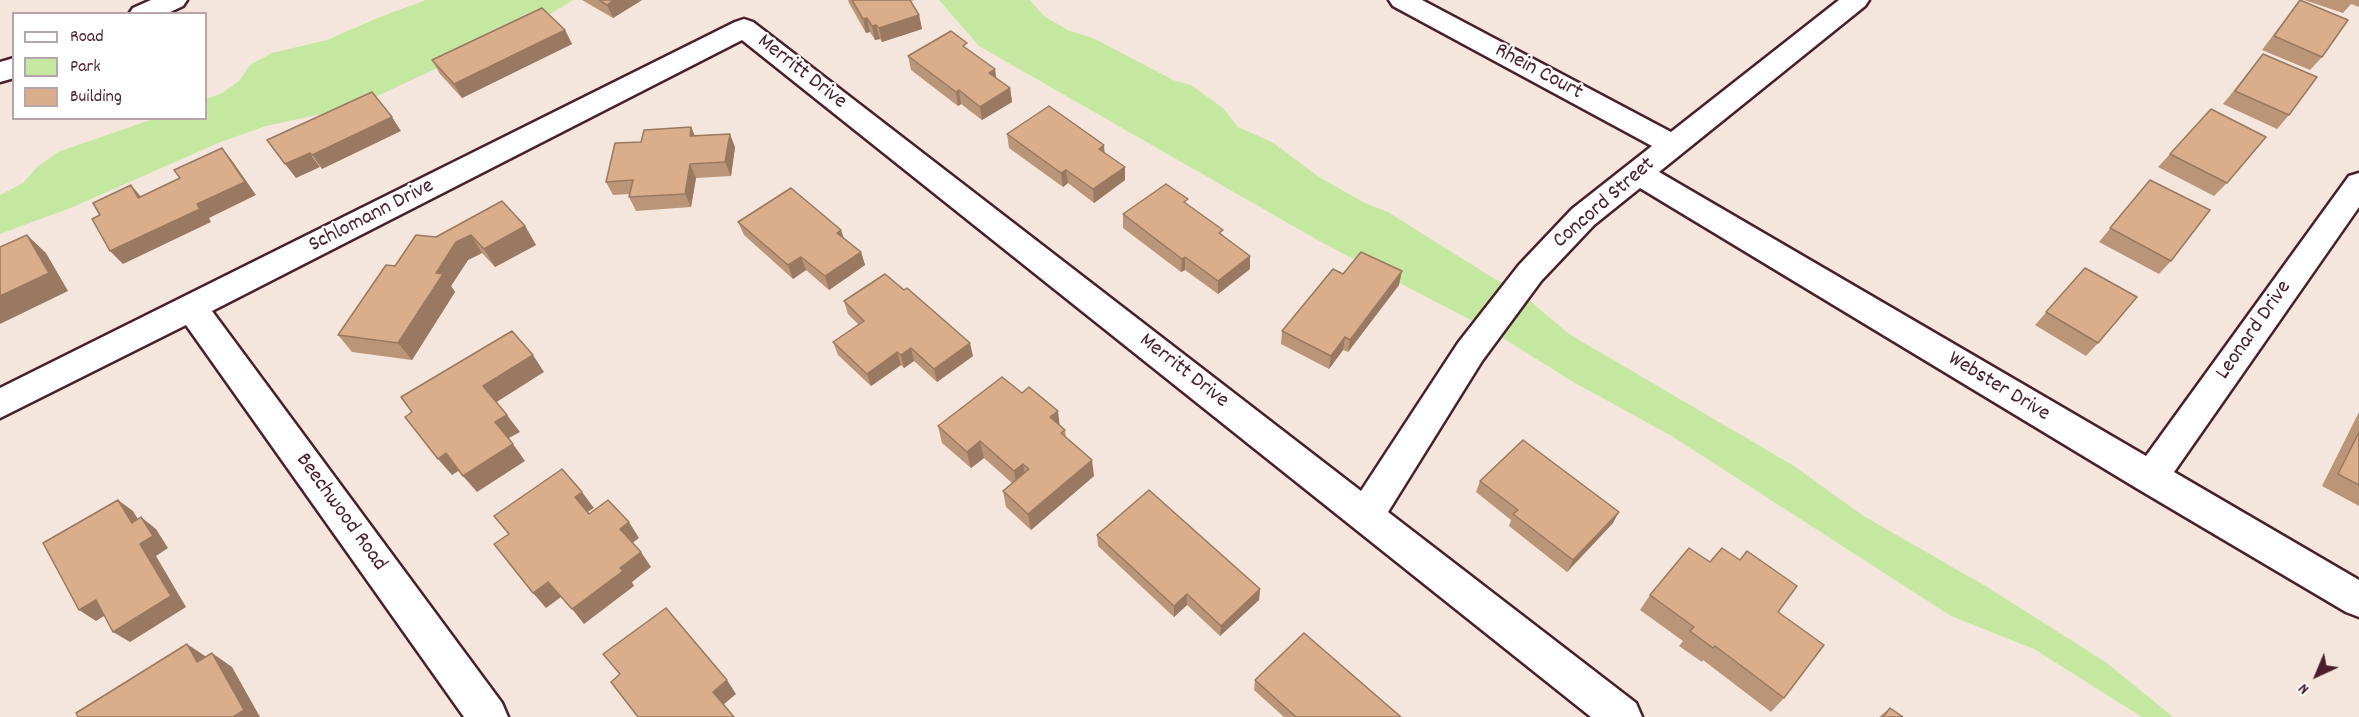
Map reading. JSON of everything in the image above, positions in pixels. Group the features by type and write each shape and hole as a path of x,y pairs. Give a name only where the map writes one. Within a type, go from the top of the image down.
{"street":[{"path":"147,12 174,0"},
{"name":"Rhein Court","path":"1402,0 1673,145"},
{"name":"Concord Street","path":"1366,516 1470,352 1530,273 1583,217 1856,0"},
{"name":"Schlomann Drive","path":"0,404 744,28"},
{"name":"Merritt Drive","path":"744,28 1622,717"},
{"name":"Webster Drive","path":"1638,173 2359,600"},
{"name":"Leonard Drive","path":"2150,478 2359,184"},
{"name":"Beechwood Road","path":"192,308 488,717"}],"green space":[{"path":"426,0 573,0 542,19 354,107 266,126 218,143 73,207 0,234 0,195 23,183 37,167 58,152 150,120 207,120 207,99 222,93 239,81 250,65 272,53 327,40"},
{"path":"939,0 1030,0 1044,16 1068,30 1095,39 1173,80 1191,85 1223,108 1238,127 1272,142 1319,177 1365,203 1388,212 1493,278 1517,290 1569,334 1794,466 1862,515 1987,587 2107,663 2173,717 2142,717 2034,649 1951,616 1670,435 1575,383 1488,329 1321,242 979,46"}],"building":[{"path":"599,0 614,0 607,5"},
{"path":"852,0 910,0 919,15 879,28 876,25 872,26 867,18 863,19"},
{"path":"2300,0 2348,20 2322,57 2274,36"},
{"path":"542,8 565,30 454,84 432,60"},
{"path":"951,31 967,43 963,46 995,69 989,73 1010,88 980,107 908,56"},
{"path":"2263,54 2317,77 2289,115 2235,91"},
{"path":"372,92 392,117 312,155 310,153 285,164 267,140"},
{"path":"1049,106 1104,145 1099,149 1125,167 1093,189 1066,170 1061,173 1007,134"},
{"path":"2211,109 2266,137 2227,183 2170,154"},
{"path":"691,127 690,136 730,134 725,162 690,164 685,194 629,197 633,180 606,182 615,143 641,142 644,130"},
{"path":"222,148 245,182 197,204 200,209 110,251 92,219 100,215 93,203 131,185 138,198 180,178 174,170"},
{"path":"2150,180 2210,210 2171,261 2110,228"},
{"path":"1166,184 1188,199 1184,202 1223,230 1219,233 1250,256 1218,281 1185,257 1182,259 1123,214"},
{"path":"791,188 841,230 837,233 861,252 825,276 801,257 788,265 738,222"},
{"path":"502,201 525,226 484,249 471,235 456,242 436,273 443,274 398,343 338,335 386,265 395,266 416,235 436,237"},
{"path":"27,235 49,273 0,296 0,247"},
{"path":"1361,252 1402,271 1350,340 1345,337 1331,356 1282,331 1333,269 1343,274"},
{"path":"2085,268 2137,297 2098,343 2046,312"},
{"path":"885,274 904,290 907,288 970,343 934,369 911,348 901,355 897,352 867,374 833,342 864,321 844,301"},
{"path":"512,331 533,355 483,386 507,415 495,422 513,444 463,476 446,453 438,459 405,417 412,412 401,397"},
{"path":"1002,377 1022,393 1029,387 1058,411 1050,417 1065,430 1061,433 1092,460 1028,514 1003,491 1029,469 1023,464 1014,471 980,441 967,452 938,426"},
{"path":"2359,432 2359,485 2338,474"},
{"path":"1523,440 1619,512 1573,560 1513,514 1518,510 1480,481"},
{"path":"562,469 582,492 575,497 589,514 608,500 629,522 620,529 641,552 620,568 623,571 572,609 548,582 533,593 494,544 509,534 494,516"},
{"path":"1149,490 1260,589 1221,626 1187,594 1174,606 1097,535"},
{"path":"118,500 132,523 141,517 153,536 140,544 171,596 113,632 96,600 79,610 43,543"},
{"path":"1689,548 1710,562 1722,548 1740,560 1747,551 1797,586 1778,612 1824,645 1784,698 1715,646 1713,648 1690,631 1694,627 1650,595"},
{"path":"666,608 727,680 713,692 734,717 638,717 611,682 620,674 603,654"},
{"path":"1304,633 1401,717 1296,717 1255,680"},
{"path":"187,644 197,662 212,653 244,710 233,717 78,717 76,713"},
{"path":"1890,708 1903,717 1883,717"}]}
